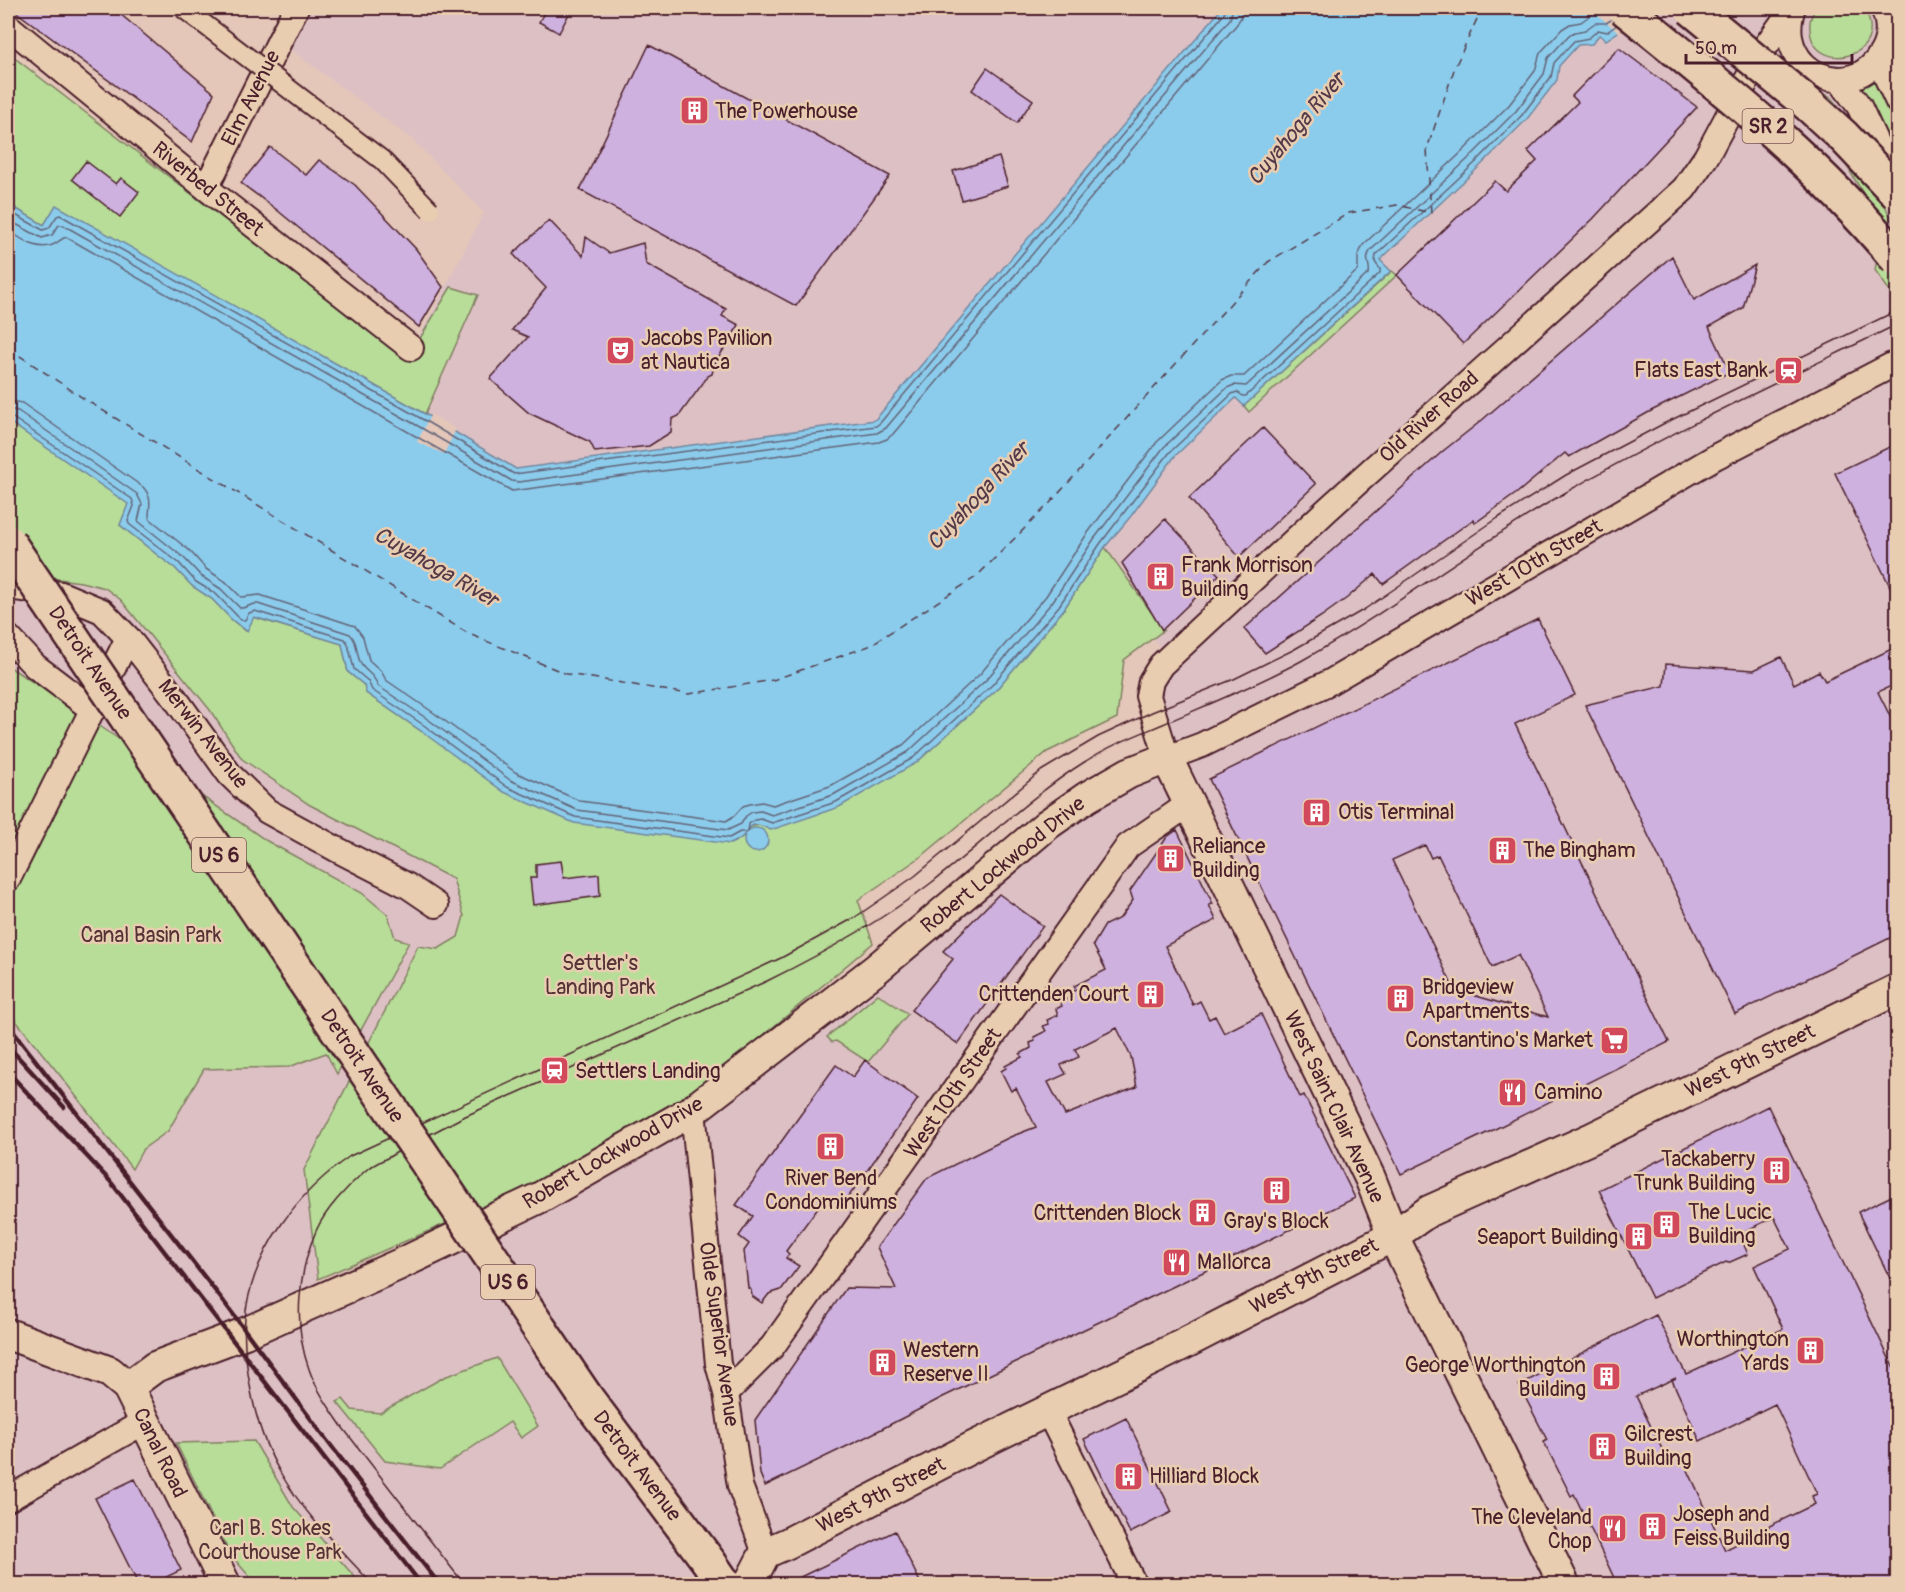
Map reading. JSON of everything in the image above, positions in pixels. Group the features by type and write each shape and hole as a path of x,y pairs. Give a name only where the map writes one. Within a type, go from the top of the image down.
{"main road":[{"name":"SR 2","path":"1624,8 1733,96 1794,149 1849,204 1898,260"},
{"name":"SR 2","path":"1691,8 1809,105 1844,137 1898,194"},
{"name":"Detroit Avenue","path":"8,542 585,1396 724,1584"}],"street":[{"path":"183,8 382,160 430,210"},
{"name":"Elm Avenue","path":"206,188 296,8"},
{"path":"1793,8 1789,22 1789,38 1794,52 1802,63 1819,75 1839,79 1867,70 1878,59 1893,23 1883,8"},
{"name":"Old River Road","path":"1167,758 1148,696 1151,681 1161,665 1328,509 1684,189 1706,157 1763,50 1793,8"},
{"name":"Riverbed Street","path":"8,26 206,188 411,348"},
{"path":"1878,59 1898,102"},
{"name":"Old River Road","path":"1744,83 1757,70 1779,63 1802,63"},
{"path":"1839,79 1859,106 1898,189"},
{"name":"West 10th Street","path":"1167,758 1202,745 1330,682 1717,456 1898,362"},
{"name":"Merwin Avenue","path":"8,586 61,594 102,611 128,638 230,775 267,811 408,886 435,905"},
{"path":"8,637 35,666 93,710"},
{"path":"8,879 128,638"},
{"name":"West Saint Clair Avenue","path":"1167,758 1370,1178 1393,1236 1564,1584"},
{"name":"Robert Lockwood Drive","path":"128,1387 155,1367 245,1332 398,1265 541,1197 693,1110 876,970 1048,824 1087,797 1136,769 1167,758"},
{"name":"West 10th Street","path":"726,1393 772,1347 1128,846 1189,804"},
{"name":"West 9th Street","path":"765,1553 1393,1236 1429,1211 1590,1139 1898,989"},
{"name":"Olde Superior Avenue","path":"693,1110 718,1364 726,1393 740,1486 765,1553"},
{"path":"14,1337 110,1372 128,1387"},
{"name":"Canal Road","path":"128,1387 225,1584"},
{"path":"1048,1411 1134,1584"},
{"path":"8,1499 144,1422"},
{"path":"749,1584 765,1553"}],"shaded area":[{"path":"296,8 1222,8 875,420 516,469 389,394 484,213 413,140 279,41"},
{"path":"1638,8 1897,8 1897,1584 8,1584 8,572 81,582 105,588 121,600 210,710 242,760 310,805 453,879 464,916 458,937 438,949 304,1170 318,1279 318,1299 693,1110 1048,824 1167,758 1152,712 1167,659 1105,564 1105,547 1175,456 1236,398 1244,406 1392,271 1381,260 1527,120 1556,81 1559,66 1578,45 1592,44 1599,35 1607,40 1621,30"}],"green space":[{"path":"1817,8 1864,8 1870,25 1868,39 1860,49 1849,55 1836,56 1823,53 1814,44 1810,29 1811,18"},
{"path":"8,56 12,56 407,360 451,287 478,295 425,414 56,206 44,225 8,204"},
{"path":"1880,75 1897,120 1897,165 1857,87"},
{"path":"1818,92 1829,96 1837,105 1890,216 1889,256 1897,275 1897,290 1891,293 1875,270 1883,227 1826,131"},
{"path":"1392,271 1397,275 1249,412 1244,406"},
{"name":"Settler's Landing Park","path":"8,421 129,504 120,525 175,568 192,586 212,599 246,631 253,617 342,644 348,672 364,685 366,693 421,731 742,837 751,827 916,763 996,690 1064,609 1105,547 1164,630 1124,660 1117,718 1047,752 922,856 858,900 873,943 732,1062 683,1097 514,1194 318,1279 304,1170 418,946 438,949 458,937 464,916 453,879 310,805 242,759 210,710 121,600 105,588 81,582 8,572"},
{"name":"Canal Basin Park","path":"8,666 267,841 362,893 388,915 395,938 409,942 337,1074 326,1053 289,1067 204,1069 168,1131 143,1149 132,1169 8,1011"},
{"path":"878,994 908,1014 868,1062 827,1037"},
{"path":"497,1358 538,1426 521,1438 510,1422 440,1469 385,1461 337,1402 343,1399 352,1410 380,1413 444,1377"},
{"name":"Carl B. Stokes Courthouse Park","path":"254,1441 293,1507 361,1584 256,1584 230,1554 176,1443"}],"water":[{"name":"Cuyahoga River","path":"1222,8 1638,8 1621,30 1606,40 1599,35 1592,44 1578,45 1559,66 1557,80 1527,119 1380,260 1391,271 1244,406 1236,398 1175,456 1105,547 1064,609 996,690 916,763 839,807 771,830 754,825 740,839 730,844 574,823 504,792 366,693 364,685 348,672 342,644 254,617 247,631 232,620 212,599 192,586 175,568 120,525 128,504 8,421 8,204 44,225 56,205 425,414 516,469 875,420"},
{"path":"756,828 765,831 768,840 765,849 756,852 747,849 744,840 747,831"}],"pier":[{"path":"1589,8 1641,8 1621,34"},
{"path":"431,414 456,429 444,454 417,442"}],"building":[{"path":"11,8 113,8 214,93 192,142"},
{"path":"547,8 572,8 559,33 539,22"},
{"name":"The Powerhouse","path":"649,45 890,176 796,306 580,190"},
{"path":"1619,48 1697,107 1593,219 1463,344 1397,275 1495,181 1506,191 1537,161 1528,151 1578,102 1572,96"},
{"path":"987,68 1033,100 1017,123 972,90"},
{"path":"270,147 306,175 319,160 355,185 416,249 443,287 419,327 241,183"},
{"path":"999,157 1008,186 962,200 953,171"},
{"path":"86,161 116,184 121,178 139,192 120,217 72,179"},
{"name":"Jacobs Pavilion at Nautica","path":"549,220 583,256 586,237 609,253 643,243 646,264 726,309 722,316 739,325 715,363 712,374 708,376 679,416 672,419 671,432 649,446 595,452 590,442 529,413 490,379 528,337 512,330 546,288 513,254"},
{"path":"1672,256 1694,300 1755,265 1743,308 1709,327 1730,372 1651,411 1569,457 1565,453 1517,493 1475,523 1474,519 1383,584 1375,574 1322,616 1265,653 1244,629 1443,451"},
{"path":"1263,428 1316,484 1239,557 1189,498"},
{"path":"1898,443 1898,603 1835,473"},
{"name":"Frank Morrison Building","path":"1165,519 1219,575 1162,630 1122,563"},
{"path":"1538,619 1575,695 1515,724 1669,1042 1401,1174 1209,779","holes":["1425,845 1431,858 1438,855 1492,967 1518,955 1548,1017 1449,988 1453,987 1392,860"]},
{"path":"1898,646 1898,683 1878,692 1898,732 1898,934 1735,1014 1585,705 1664,686 1666,664 1754,670 1781,657 1794,684 1819,671 1825,681"},
{"path":"1177,830 1213,904 1209,905 1216,920 1165,946 1193,1005 1200,1001 1209,1019 1215,1016 1224,1033 1261,1014 1300,1097 1304,1095 1355,1198 943,1397 765,1486 760,1474 755,1420 846,1288 896,1289 877,1247 927,1178 1010,1137 1036,1127 1016,1088 1011,1091 1001,1071 1006,1068 1005,1066 1022,1057 1020,1054 1031,1048 1030,1043 1035,1041 1034,1037 1046,1031 1043,1026 1049,1024 1047,1020 1058,1015 1056,1009 1062,1006 1060,1002 1072,997 1070,992 1076,990 1074,986 1106,970 1093,945 1105,925 1120,918 1133,900 1130,891 1167,837","holes":["1117,1028 1131,1057 1137,1087 1065,1115 1048,1082 1066,1074 1061,1065 1079,1057 1075,1049"]},
{"path":"561,861 564,878 599,874 600,896 533,905 530,878 536,878 536,864"},
{"path":"999,894 1043,926 958,1044 911,1010 953,959 943,951"},
{"name":"River Bend Condominiums","path":"865,1060 918,1099 842,1206 827,1195 786,1251 789,1254 786,1258 799,1266 781,1290 769,1294 762,1303 752,1296 748,1288 744,1251 749,1244 739,1236 753,1216 736,1205 836,1065 853,1077"},
{"path":"1768,1106 1898,1377 1898,1584 1617,1584 1574,1494 1571,1496 1544,1442 1547,1440 1519,1385 1656,1315 1686,1374 1783,1329 1754,1266 1790,1249 1774,1217 1739,1234 1748,1254 1726,1262 1652,1298 1599,1190","holes":["1676,1378 1672,1380 1700,1441 1775,1404 1817,1494 1812,1496 1815,1504 1725,1550 1680,1453 1667,1459 1636,1396"]},
{"path":"1898,1193 1898,1295 1858,1212"},
{"name":"Hilliard Block","path":"1126,1418 1172,1512 1130,1533 1084,1439"},
{"path":"135,1479 181,1570 152,1584 138,1584 95,1498"},
{"path":"895,1531 921,1584 786,1584"}],"ferry route":[{"path":"8,348 89,402 469,634 567,674 689,694 773,680 869,646 976,577 1050,503 1268,262 1349,213 1397,205 1431,213 1427,149 1455,67 1482,8"}],"tram line":[{"path":"372,1584 311,1517 275,1463 256,1412 245,1350 246,1310 259,1264 270,1243 297,1204 331,1170 350,1156 781,958 854,918 915,876 1041,771 1098,737 1152,712 1234,679 1293,650 1365,609 1498,518 1566,475 1663,424 1898,310"},
{"path":"464,1584 343,1428 316,1385 304,1352 299,1317 300,1299 310,1247 325,1215 344,1191 365,1171 461,1118 767,981 830,948 872,924 912,897 1045,789 1095,755 1301,661 1368,621 1563,494 1729,406 1898,324"}],"railway":[{"path":"8,1025 224,1302 328,1442 439,1584"},
{"path":"8,1046 64,1107"},
{"path":"8,1072 110,1181 421,1584"}],"place":[{"name":"The Powerhouse","path":"694,111"},
{"name":"Jacobs Pavilion at Nautica","path":"620,350"},
{"name":"Flats East Bank","path":"1789,370"},
{"name":"Frank Morrison Building","path":"1160,577"},
{"name":"Otis Terminal","path":"1317,812"},
{"name":"The Bingham","path":"1502,850"},
{"name":"Reliance Building","path":"1171,858"},
{"name":"Crittenden Court","path":"1150,994"},
{"name":"Bridgeview Apartments","path":"1401,999"},
{"name":"Constantino's Market","path":"1614,1040"},
{"name":"Settlers Landing","path":"554,1071"},
{"name":"Camino","path":"1513,1092"},
{"name":"River Bend Condominiums","path":"831,1147"},
{"name":"Tackaberry Trunk Building","path":"1776,1171"},
{"name":"Gray's Block","path":"1276,1190"},
{"name":"Crittenden Block","path":"1202,1213"},
{"name":"The Lucic Building","path":"1667,1224"},
{"name":"Seaport Building","path":"1639,1237"},
{"name":"Mallorca","path":"1176,1262"},
{"name":"Worthington Yards","path":"1810,1351"},
{"name":"Western Reserve II","path":"882,1362"},
{"name":"George Worthington Building","path":"1607,1377"},
{"name":"Gilcrest Building","path":"1603,1446"},
{"name":"Hilliard Block","path":"1128,1476"},
{"name":"Joseph and Feiss Building","path":"1652,1526"},
{"name":"The Cleveland Chop","path":"1613,1529"}]}
